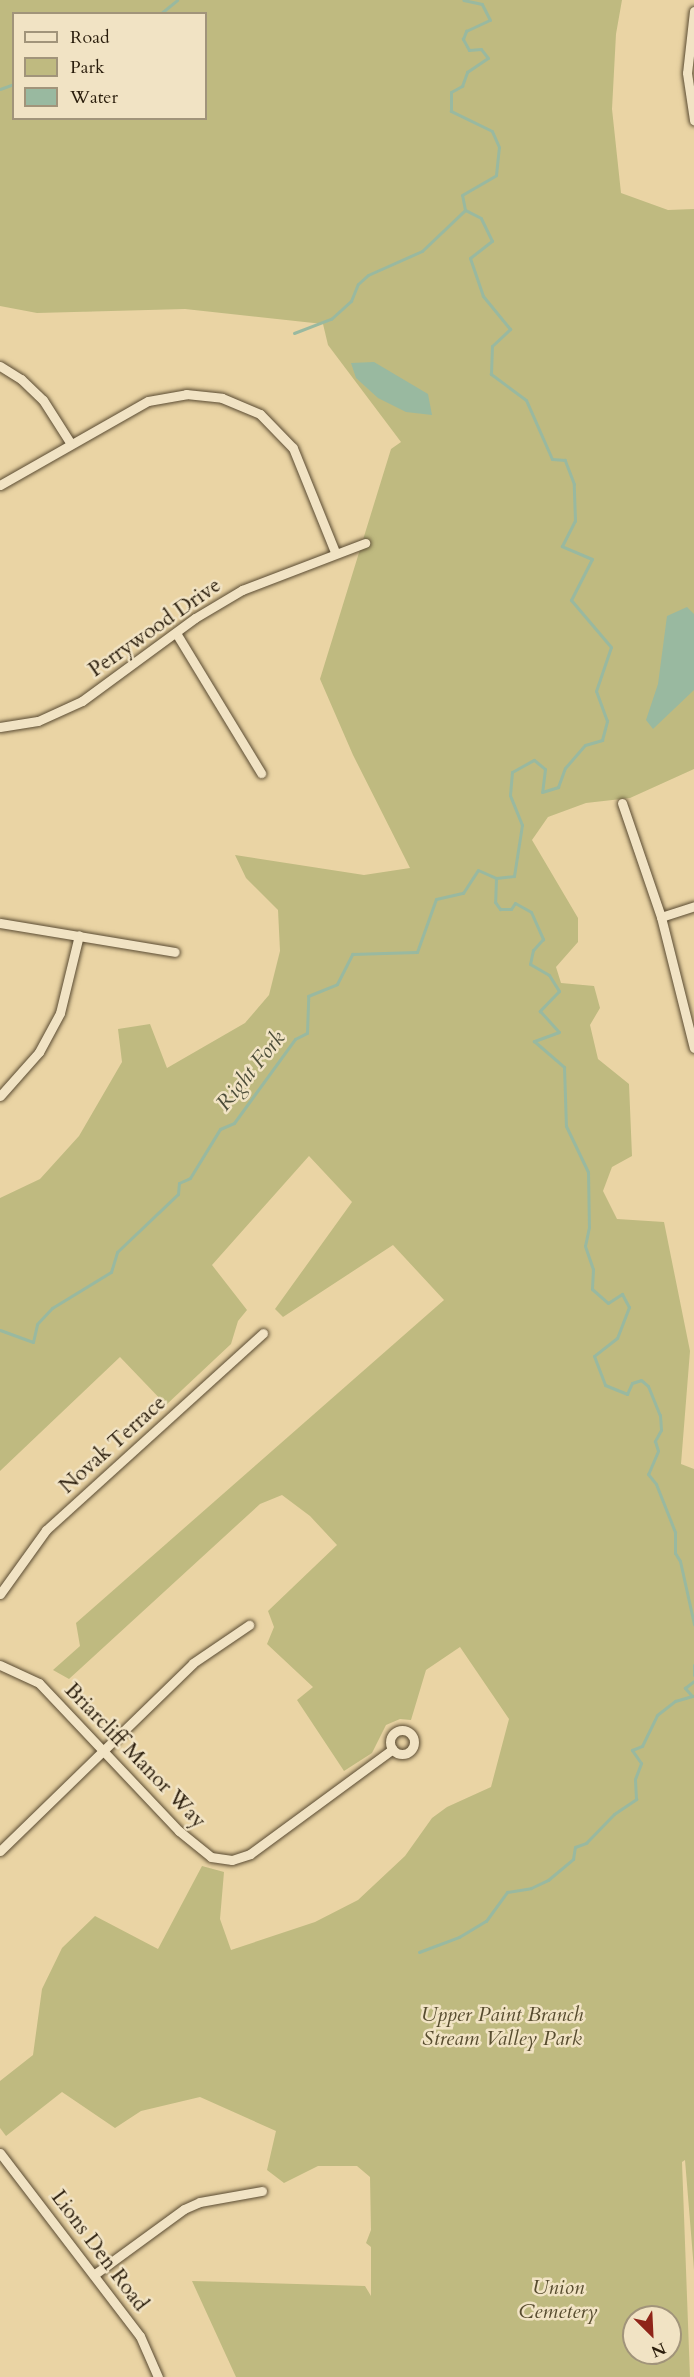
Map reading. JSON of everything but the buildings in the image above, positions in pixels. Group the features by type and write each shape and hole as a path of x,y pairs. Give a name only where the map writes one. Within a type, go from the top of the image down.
{"street":[{"path":"694,11 687,73 694,120"},
{"path":"0,366 21,379 43,400 71,444"},
{"path":"0,485 148,400 186,394 222,398 260,414 293,448 335,552"},
{"name":"Perrywood Drive","path":"0,727 38,721 82,701 176,633 242,590 335,552 365,543"},
{"path":"176,633 261,773"},
{"path":"622,803 661,917 694,1048"},
{"path":"661,917 694,906"},
{"path":"0,923 176,952"},
{"path":"0,1096 39,1052 60,1013 79,935"},
{"name":"Novak Terrace","path":"0,1594 46,1530 263,1333"},
{"path":"0,1851 194,1663 249,1625"},
{"name":"Briarcliff Manor Way","path":"0,1665 39,1683 179,1831 211,1857 232,1860 250,1854 393,1749"},
{"name":"Lions Den Road","path":"0,2152 140,2336 159,2377"},
{"path":"95,2274 184,2209 200,2202 262,2191"}],"green space":[{"path":"0,0 622,0 616,34 612,109 621,193 668,210 694,209 694,769 630,798 586,803 548,817 532,840 578,918 578,942 556,967 561,983 594,986 600,1008 590,1025 598,1059 629,1084 632,1156 612,1167 603,1191 617,1219 664,1222 690,1351 681,1464 694,1469 694,2270 685,2160 682,2162 690,2377 236,2377 192,2281 365,2286 371,2296 371,2247 366,2243 371,2230 370,2177 357,2166 318,2166 284,2183 267,2170 276,2131 200,2097 141,2111 115,2128 62,2092 6,2136 0,2128 0,2081 33,2055 42,1989 62,1948 95,1916 158,1949 202,1866 224,1872 220,1919 231,1950 315,1922 358,1900 405,1856 432,1818 447,1807 491,1787 509,1719 460,1647 426,1670 411,1720 400,1719 386,1725 372,1753 344,1771 297,1700 313,1687 267,1644 274,1627 268,1611 337,1545 310,1516 282,1495 260,1504 69,1679 53,1670 80,1646 76,1623 444,1300 393,1245 283,1317 275,1309 352,1202 309,1156 212,1265 247,1310 238,1321 231,1344 166,1405 120,1357 0,1471 0,1198 40,1179 79,1136 122,1062 118,1029 150,1024 167,1068 245,1023 269,995 280,951 278,910 246,878 235,855 364,875 410,868 353,755 320,679 391,449 401,442 328,345 323,324 185,309 37,313 0,306"}],"water":[{"path":"374,362 428,394 432,415 406,412 378,398 356,378 351,363"},
{"path":"687,607 694,614 694,690 653,729 646,720 658,684 667,616"}],"waterway":[{"path":"162,12 177,0"},
{"name":"Right Fork","path":"0,1330 33,1342 37,1324 52,1308 111,1272 117,1252 178,1194 179,1183 190,1178 220,1129 234,1123 295,1039 307,1033 308,996 337,984 352,954 417,952 436,899 463,893 478,870 496,878 514,876 522,825 510,795 512,772 534,760 545,769 542,792 558,787 565,768 585,745 602,740 607,721 596,691 611,647 571,600 592,559 562,546 575,521 574,484 565,460 552,459 526,400 491,374 492,346 510,329 483,296 470,258 492,241 481,218 465,210 462,195 496,175 499,147 492,131 451,111 451,92 462,86 467,72 488,58 481,49 469,50 463,39 466,31 490,20 482,4 463,0"},
{"path":"0,89 12,85"},
{"path":"294,333 331,319 351,301 358,284 368,275 422,251 465,210"},
{"path":"496,878 495,902 500,909 511,909 515,903 531,912 543,939 533,950 530,964 549,975 559,991 540,1011 559,1032 534,1041 564,1067 566,1126 588,1172 589,1227 585,1246 593,1269 592,1289 608,1303 622,1294 629,1307 617,1338 594,1356 605,1385 627,1394 632,1383 641,1380 648,1386 660,1415 661,1430 655,1441 658,1451 648,1474 656,1484 675,1532 675,1553 680,1561 694,1624"},
{"path":"694,1665 694,1675"},
{"path":"419,1952 459,1937 486,1921 507,1892 531,1888 548,1880 573,1859 575,1847 586,1843 614,1814 636,1799 635,1779 641,1763 632,1750 642,1746 657,1715 675,1701 692,1696 685,1688 694,1681"}],"park label":[{"name":"Upper Paint Branch Stream Valley Park","path":"502,2027"},
{"name":"Union Cemetery","path":"558,2300"}]}
